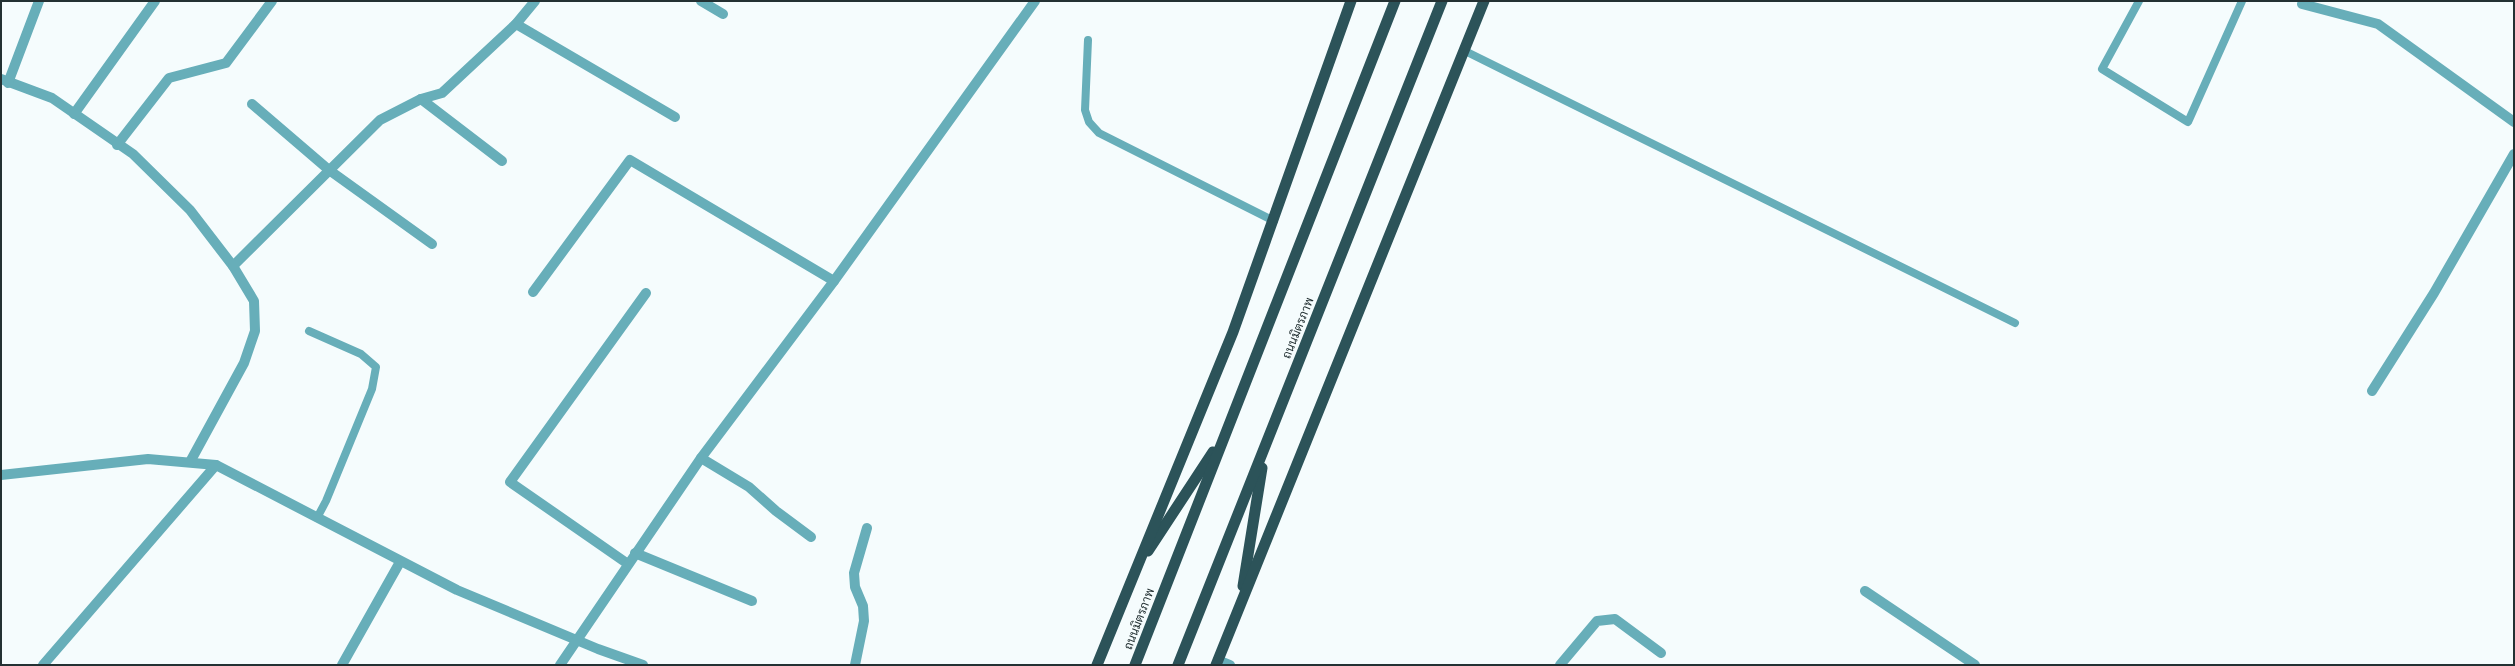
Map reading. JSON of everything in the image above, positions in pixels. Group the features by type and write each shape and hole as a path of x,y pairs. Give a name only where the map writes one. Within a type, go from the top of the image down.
{"highway":[{"name":"ถนนมิตรภาพ","path":"1097,665 1204,406 1274,221 1351,1"},
{"name":"ถนนมิตรภาพ","path":"1135,665 1395,1"},
{"name":"ถนนมิตรภาพ","path":"1178,665 1442,1"},
{"path":"1217,663 1402,201 1465,51 1484,1"},
{"path":"1135,572 1226,431"},
{"path":"1240,604 1265,448"}],"street":[{"path":"38,1 5,81 52,98 117,145 133,154 190,210 233,266 254,301 255,331 244,363 190,462"},
{"path":"74,114 155,1"},
{"path":"117,145 169,78 226,63 272,1"},
{"path":"233,266 380,120 421,99 442,93 516,24 535,1"},
{"path":"701,1 723,14"},
{"path":"560,665 578,641 635,553 701,458 834,280 1035,1"},
{"path":"2302,4 2378,24 2514,122"},
{"path":"516,24 675,117"},
{"path":"421,99 502,161"},
{"path":"252,104 329,170 432,244"},
{"path":"2372,392 2434,293 2514,154"},
{"path":"533,292 630,160 834,280"},
{"path":"628,564 510,482 646,293"},
{"path":"701,458 749,487 776,511 811,537"},
{"path":"1,475 148,459 216,465 400,562 457,590 578,641 643,665"},
{"path":"42,665 216,465"},
{"path":"855,665 864,621 863,606 855,587 854,573 867,528"},
{"path":"635,553 752,601"},
{"path":"342,665 400,562"},
{"path":"1865,591 1975,665"},
{"path":"1560,665 1597,621 1615,619 1661,652"},
{"path":"1217,663 1230,665"}],"lane":[{"path":"2139,1 2102,70 2188,122 2242,1"},
{"path":"1088,40 1085,110 1089,122 1099,133 1274,221"},
{"path":"1465,51 2015,324"},
{"path":"309,330 361,354 376,367 372,389 326,501 317,518"}]}
